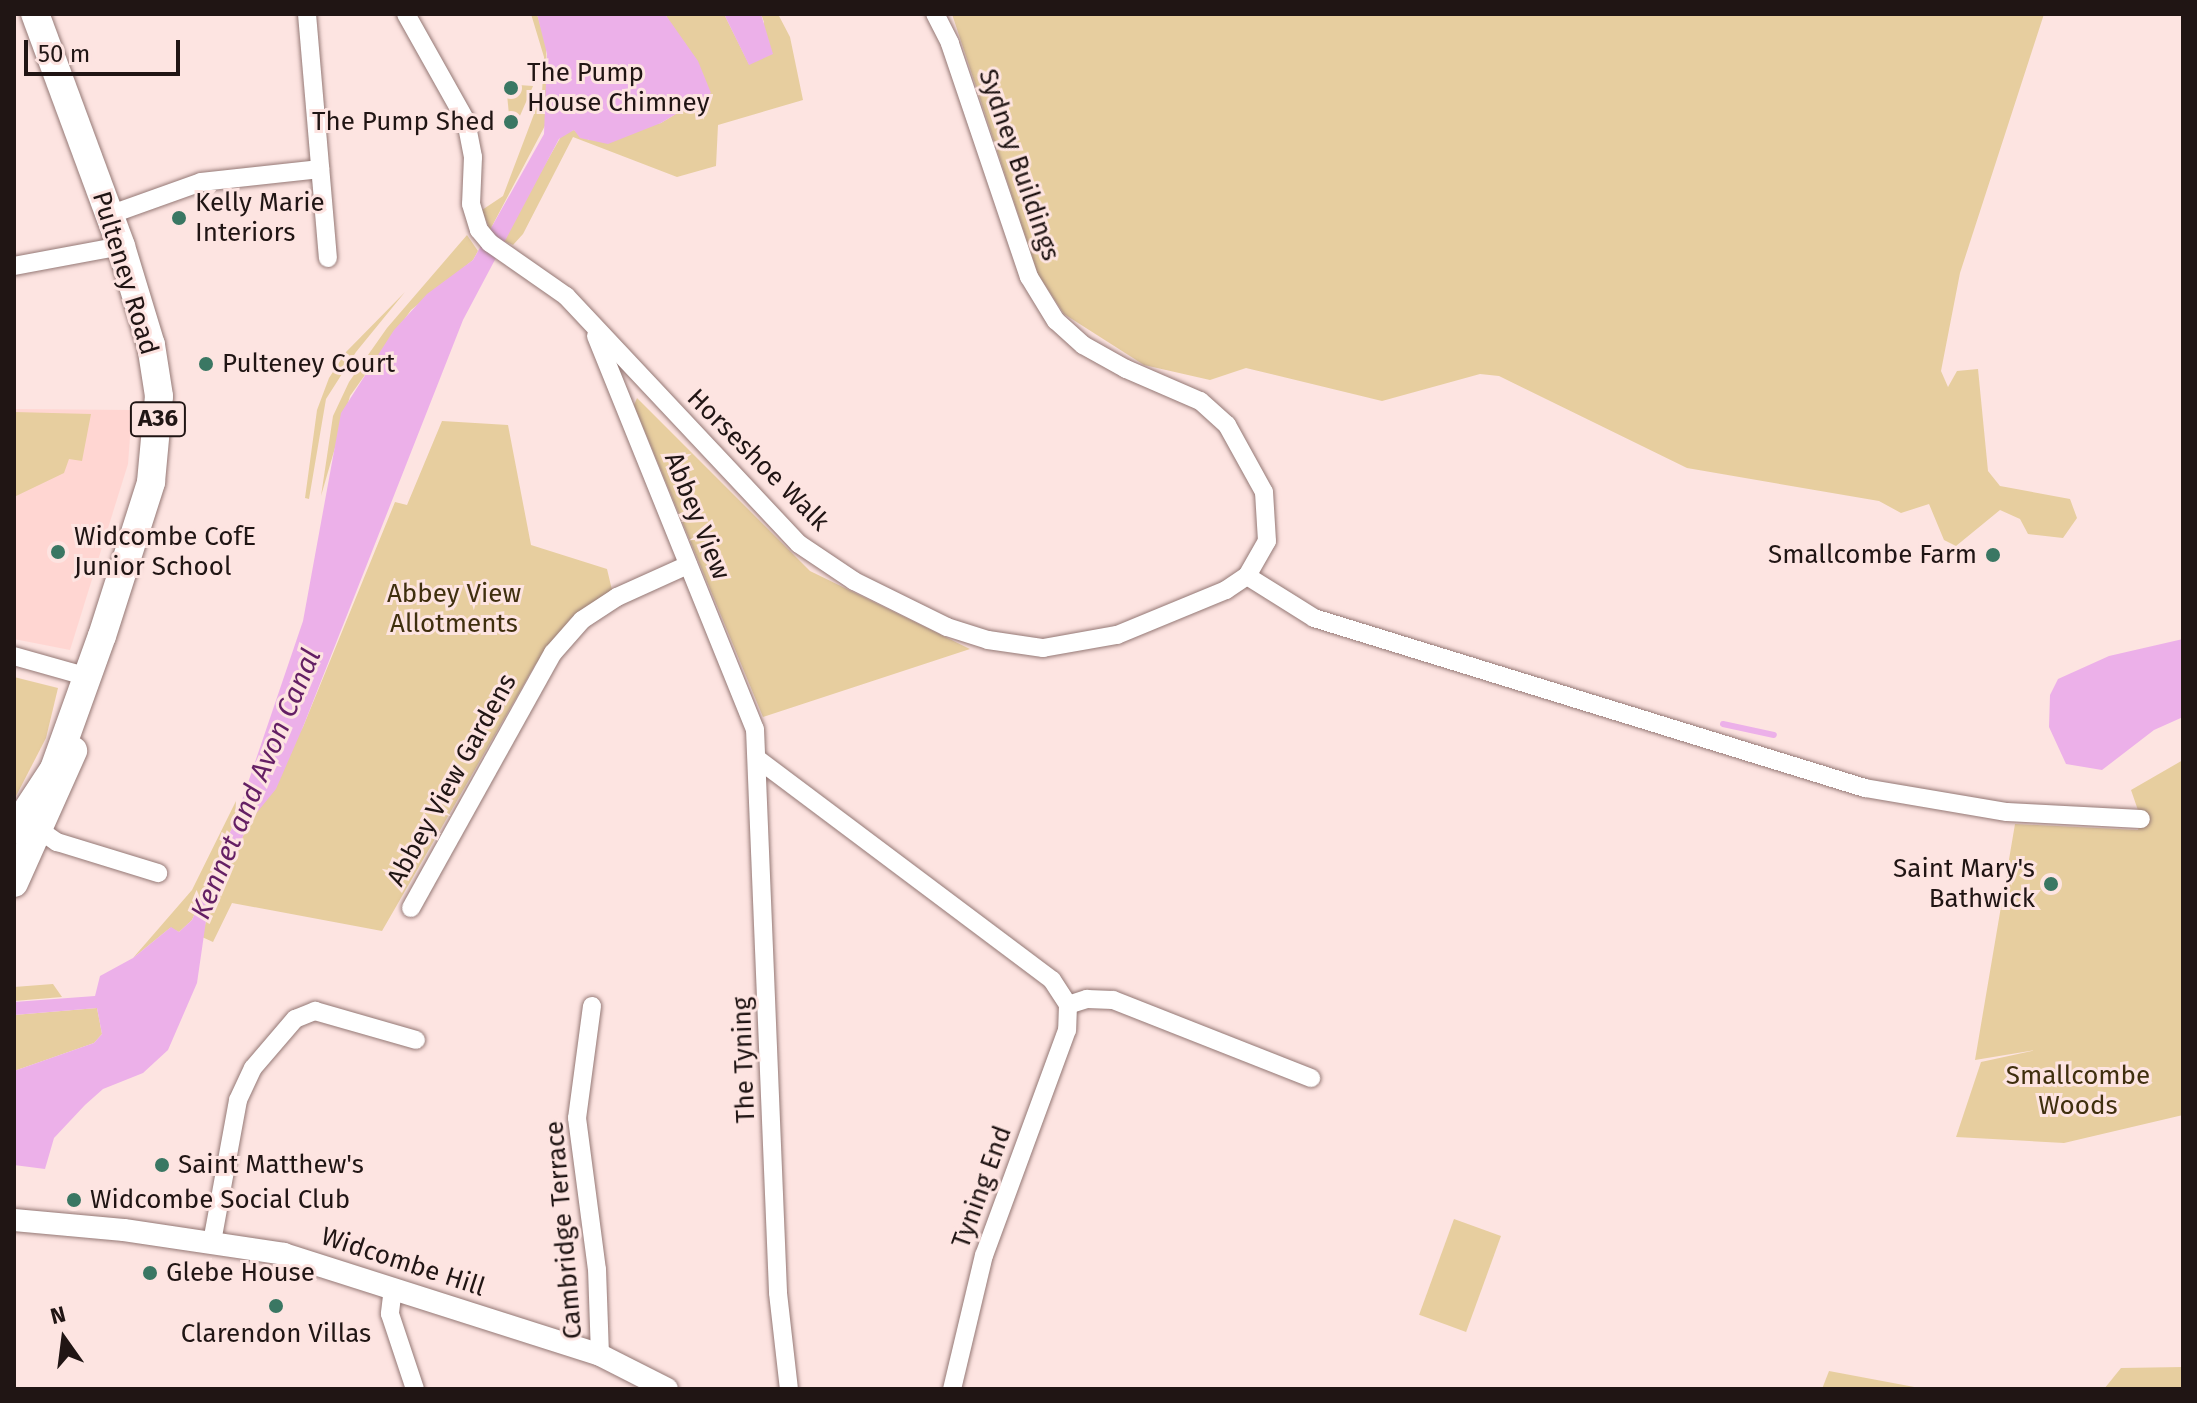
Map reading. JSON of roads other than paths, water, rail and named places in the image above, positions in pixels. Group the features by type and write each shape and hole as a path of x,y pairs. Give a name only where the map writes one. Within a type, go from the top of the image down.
{"main road":[{"name":"Pulteney Road","path":"14,883 26,827 54,769 88,677 151,482 159,396 151,345 121,246 35,14"}],"street":[{"path":"307,14 328,258"},
{"name":"Horseshoe Walk","path":"406,14 466,121 473,157 471,204 479,230 506,254 534,270 591,323 799,544 854,581 947,627 1013,645 1077,645 1180,610 1247,576"},
{"name":"Sydney Buildings","path":"935,14 950,43 1029,277 1056,321 1083,345 1200,401 1227,425 1250,459 1269,515 1259,562 1247,576"},
{"path":"109,215 201,182 320,169"},
{"path":"14,266 121,246"},
{"name":"Abbey View","path":"591,323 755,729"},
{"name":"Abbey View Gardens","path":"411,908 553,653 582,620 617,597 688,565"},
{"path":"1247,576 1314,618 1865,788 2007,812 2141,819"},
{"path":"14,656 88,677"},
{"name":"The Tyning","path":"755,729 759,760 778,1293 789,1389"},
{"path":"759,760 1052,980 1068,1005 1087,999 1113,1000 1311,1078"},
{"path":"26,827 57,842 158,873"},
{"name":"Tyning End","path":"952,1389 984,1255 1067,1030 1068,1005"},
{"name":"Cambridge Terrace","path":"592,1006 577,1118 597,1269 600,1355"},
{"path":"212,1242 238,1100 253,1068 295,1019 315,1011 416,1040"},
{"name":"Widcombe Hill","path":"14,1220 212,1242 284,1254 600,1355 639,1382 667,1389"},
{"path":"393,1288 390,1314 415,1389"}],"water":[{"name":"Kennet and Avon Canal","path":"537,14 665,14 698,61 711,93 661,123 608,144 580,138 574,130 559,139 463,320 303,727 276,789 250,821 207,914 197,983 168,1050 143,1073 103,1089 85,1105 54,1138 45,1169 14,1165 14,1071 94,1043 102,1034 97,1008 14,1015 14,1002 95,996 100,976 133,958 171,927 179,932 192,920 235,821 303,621 341,413 394,330 427,294 473,260 544,134 547,54"},
{"path":"724,14 761,14 773,54 749,65"},
{"path":"2183,639 2183,717 2154,730 2102,770 2066,764 2049,727 2050,695 2058,679 2109,656"}],"waterway":[{"path":"1723,724 1774,735"}],"place":[{"name":"The Pump House Chimney","path":"511,88"},
{"name":"The Pump Shed","path":"511,122"},
{"name":"Kelly Marie Interiors","path":"179,218"},
{"name":"Pulteney Court","path":"206,364"},
{"name":"Widcombe CofE Junior School","path":"58,552"},
{"name":"Smallcombe Farm","path":"1993,555"},
{"name":"Saint Mary's Bathwick","path":"2051,884"},
{"name":"Saint Matthew's","path":"162,1165"},
{"name":"Widcombe Social Club","path":"74,1200"},
{"name":"Glebe House","path":"150,1273"},
{"name":"Clarendon Villas","path":"276,1306"}],"park label":[{"name":"Abbey View Allotments","path":"454,609"},
{"name":"Smallcombe Woods","path":"2078,1091"}]}
